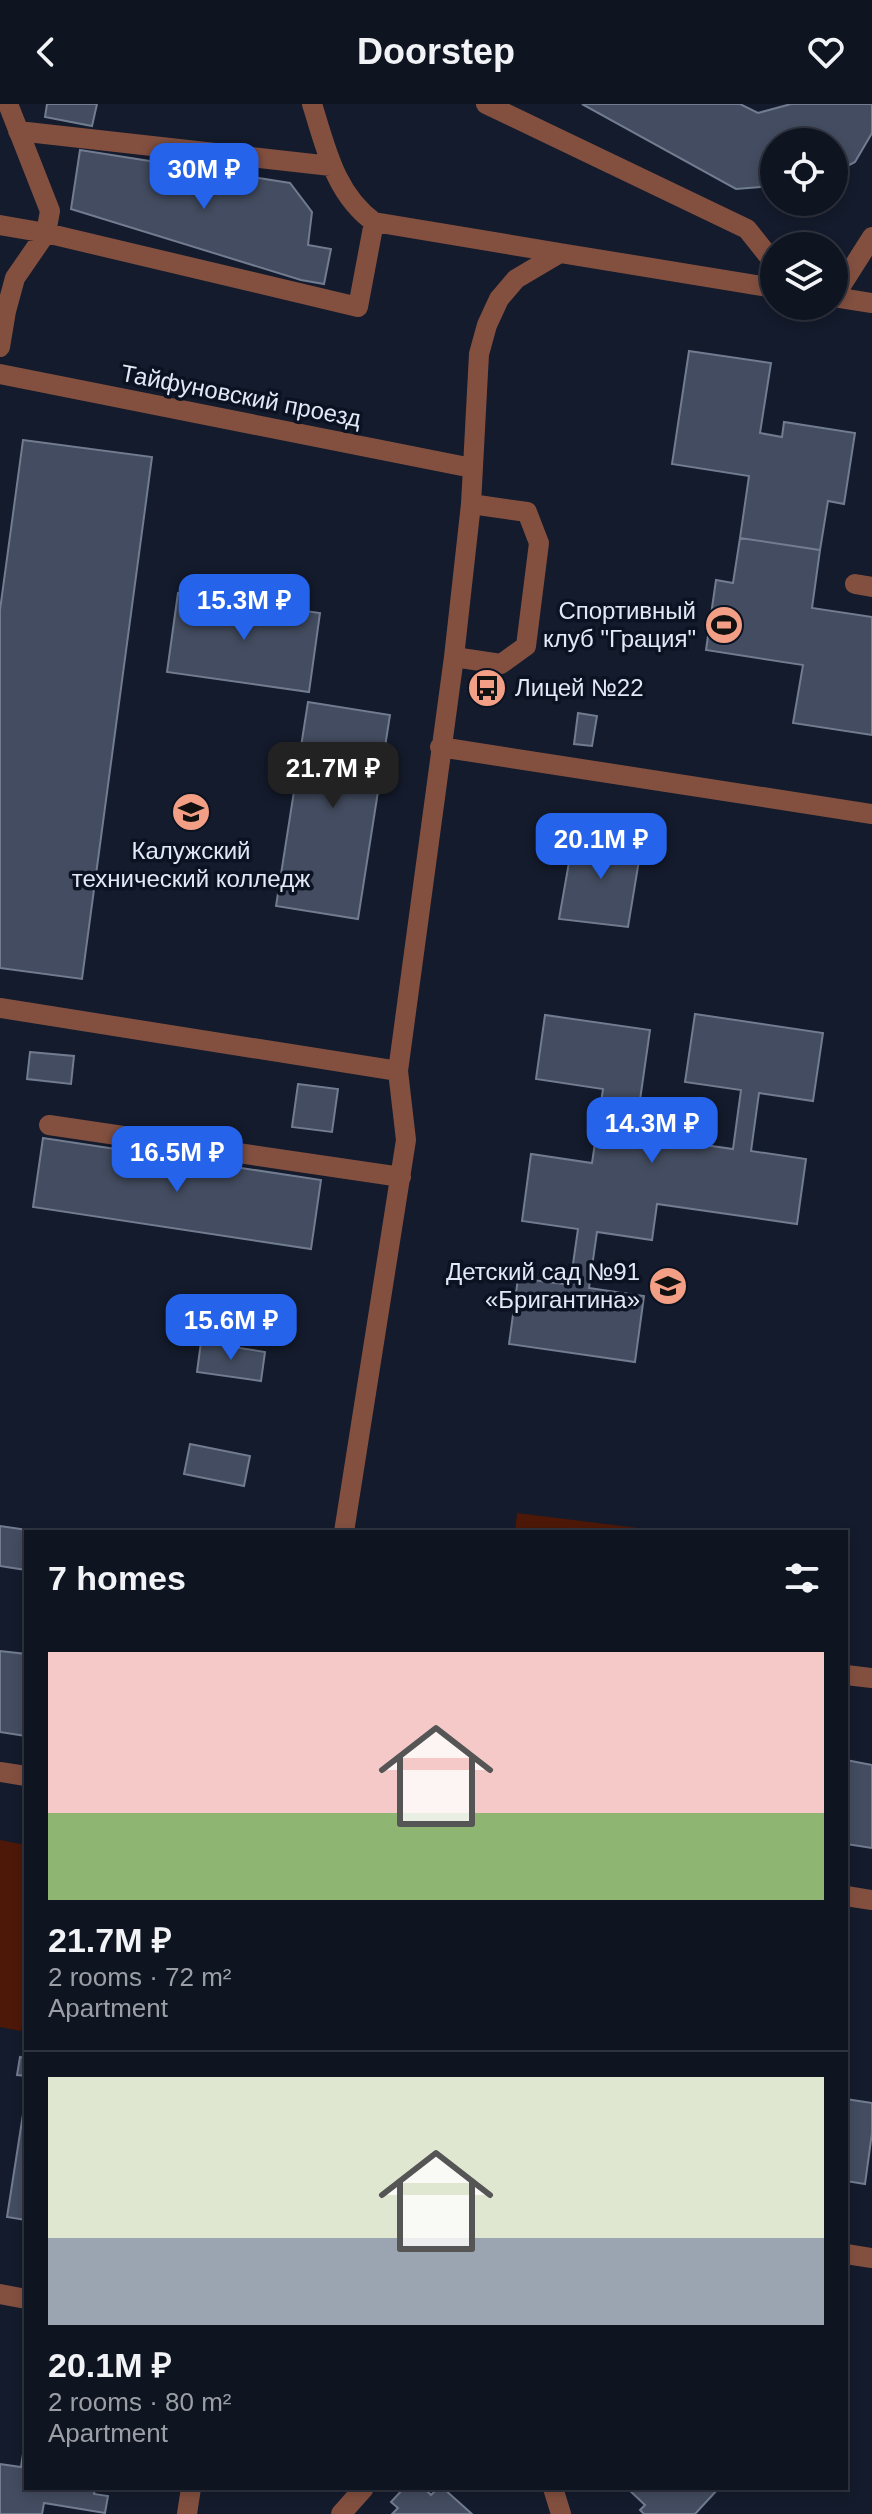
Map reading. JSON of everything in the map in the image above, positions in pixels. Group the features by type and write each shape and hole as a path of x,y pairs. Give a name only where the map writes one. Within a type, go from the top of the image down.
{"street":[{"path":"0,347 15,278 46,233 50,211 8,104"},
{"path":"312,104 331,166 345,193 360,212 374,222 760,286"},
{"path":"486,104 747,229 760,245"},
{"path":"18,131 331,166"},
{"path":"0,225 46,233 358,307 374,222"},
{"path":"848,275 872,237"},
{"path":"344,1530 406,1140 398,1071 454,657 471,504 479,354 499,299 516,279 560,253"},
{"path":"848,299 872,303"},
{"name":"Тайфуновский проезд","path":"0,374 472,468"},
{"path":"454,657 501,664 526,646 539,543 527,512 471,504"},
{"path":"440,747 872,814"},
{"path":"0,1008 398,1071"},
{"path":"49,1125 401,1177"},
{"path":"848,1675 872,1678"},
{"path":"0,1772 24,1776"},
{"path":"848,1896 872,1900"},
{"path":"848,2254 872,2258"},
{"path":"0,2294 24,2299"},
{"path":"187,2514 191,2490"},
{"path":"341,2514 362,2490"},
{"path":"554,2490 561,2514"}],"shaded area":[{"path":"517,1513 646,1529 646,1530 515,1530"},
{"path":"0,1840 24,1845 24,2015 21,2031 0,2027"}],"building":[{"path":"47,104 97,104 92,126 45,117"},
{"path":"582,104 740,104 758,113 791,104 872,104 872,133 855,162 848,166 848,128 760,128 760,187 736,189"},
{"path":"80,150 290,183 312,212 308,245 331,249 324,284 301,280 71,209"},
{"path":"689,351 771,363 760,433 782,437 784,422 855,433 844,504 828,501 820,550 740,538 749,476 672,464"},
{"path":"23,440 152,457 82,979 0,968 0,610"},
{"path":"740,538 820,550 812,608 872,617 872,735 793,723 803,665 706,650 716,580 733,583"},
{"path":"178,593 320,613 309,692 167,672"},
{"path":"308,702 390,715 358,919 276,906"},
{"path":"578,713 597,716 592,746 574,744"},
{"path":"574,834 642,842 628,927 559,919"},
{"path":"695,1014 823,1033 813,1101 759,1093 751,1151 806,1159 797,1224 657,1204 652,1240 597,1232 589,1288 644,1296 635,1362 509,1344 518,1278 570,1285 578,1229 522,1221 531,1154 592,1163 603,1089 536,1079 545,1015 650,1030 635,1135 733,1149 741,1090 685,1082"},
{"path":"30,1052 74,1056 71,1084 27,1079"},
{"path":"298,1084 338,1089 332,1132 292,1127"},
{"path":"43,1138 321,1180 311,1249 33,1207"},
{"path":"201,1342 265,1352 261,1381 197,1372"},
{"path":"190,1444 250,1456 244,1486 184,1474"},
{"path":"0,1526 27,1530 24,1530 24,1570 0,1566"},
{"path":"0,1651 24,1654 24,1736 0,1732"},
{"path":"848,1760 872,1765 872,1848 848,1844"},
{"path":"20,2057 24,2058 24,2076 17,2075"},
{"path":"848,2099 872,2103 872,2133 865,2184 848,2181"},
{"path":"24,2108 24,2220 7,2217"},
{"path":"24,2447 24,2490 95,2490 94,2494 108,2496 105,2513 44,2503 42,2514 0,2514 0,2464 21,2467"},
{"path":"402,2490 426,2490 431,2495 436,2490 445,2490 472,2514 392,2514 398,2508 391,2502"},
{"path":"629,2490 717,2490 695,2514 644,2514 640,2510 645,2505"}],"place":[{"name":"Спортивный клуб \"Грация\"","path":"724,625"},
{"name":"Лицей №22","path":"487,688"},
{"name":"Калужский технический колледж","path":"191,812"},
{"name":"Детский сад №91 «Бригантина»","path":"668,1286"}]}
